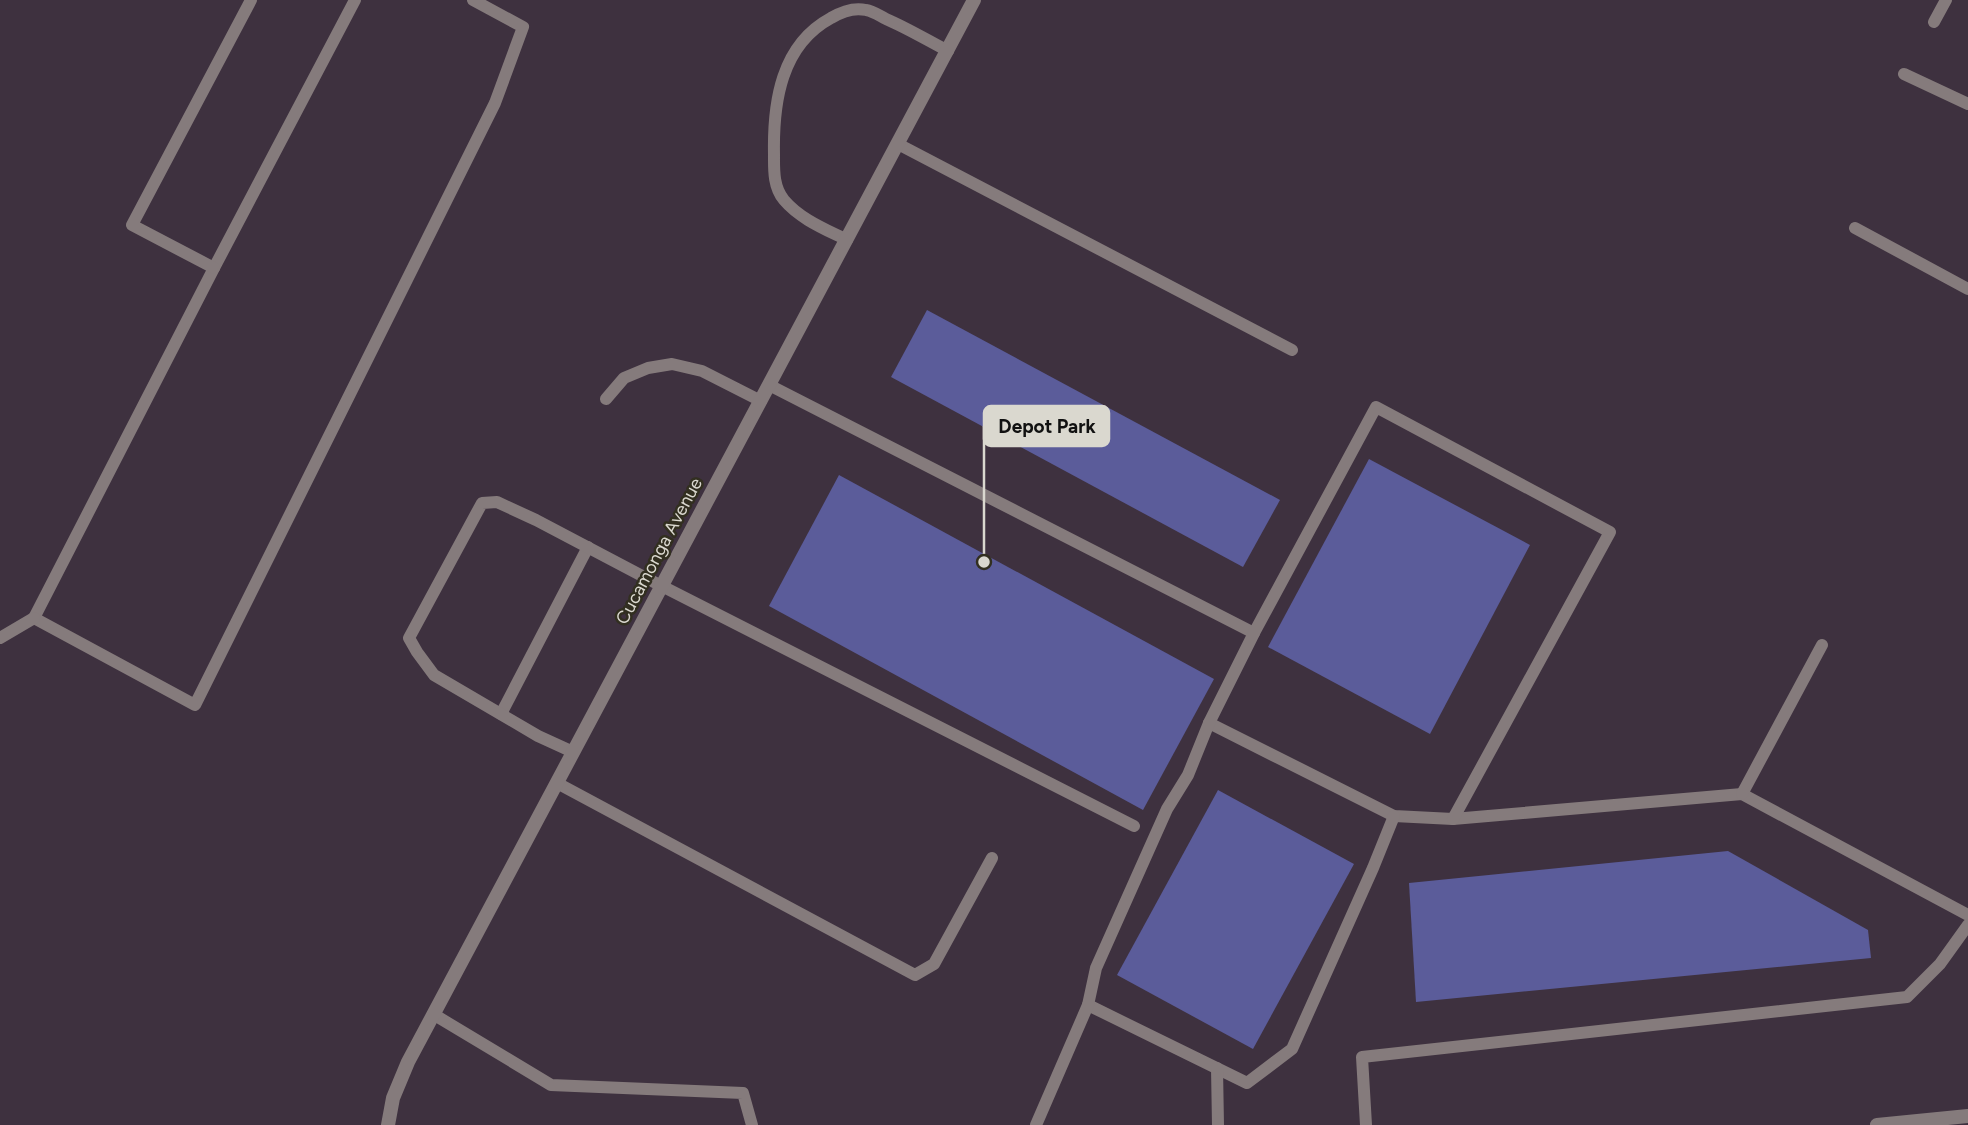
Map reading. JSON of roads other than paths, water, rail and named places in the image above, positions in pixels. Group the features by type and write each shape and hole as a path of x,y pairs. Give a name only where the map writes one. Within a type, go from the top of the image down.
{"street":[{"name":"Cucamonga Avenue","path":"388,1125 393,1098 433,1014 974,0"},
{"path":"1877,1125 1968,1116"}],"lane":[{"path":"214,268 132,225 251,0"},
{"path":"0,639 34,618 355,0"},
{"path":"34,618 195,705 495,103 523,27 473,0"},
{"path":"1934,22 1946,0"},
{"path":"847,240 807,219 783,199 774,179 776,102 790,57 810,33 825,21 845,10 865,9 948,51"},
{"path":"1904,74 1968,104"},
{"path":"898,144 1292,350"},
{"path":"1855,228 1968,289"},
{"path":"606,398 624,378 648,368 672,364 702,371 761,401"},
{"path":"769,385 1254,633"},
{"path":"1036,1125 1088,1005 1096,968 1167,809 1188,775 1209,723 1254,633 1376,407 1610,532 1453,819"},
{"path":"573,752 538,736 434,675 410,638 482,503 497,502 536,520 1134,827"},
{"path":"501,714 587,547"},
{"path":"1742,794 1822,645"},
{"path":"1209,723 1394,816 1453,819 1742,794 1968,915"},
{"path":"557,783 915,975 934,964 992,858"},
{"path":"1088,1005 1247,1083 1292,1049 1394,816"},
{"path":"1366,1125 1362,1057 1908,997 1940,964 1968,925"},
{"path":"433,1014 551,1085 743,1093 752,1125"},
{"path":"1216,1068 1218,1125"}],"place":[{"name":"Depot Park","path":"984,562"}]}
